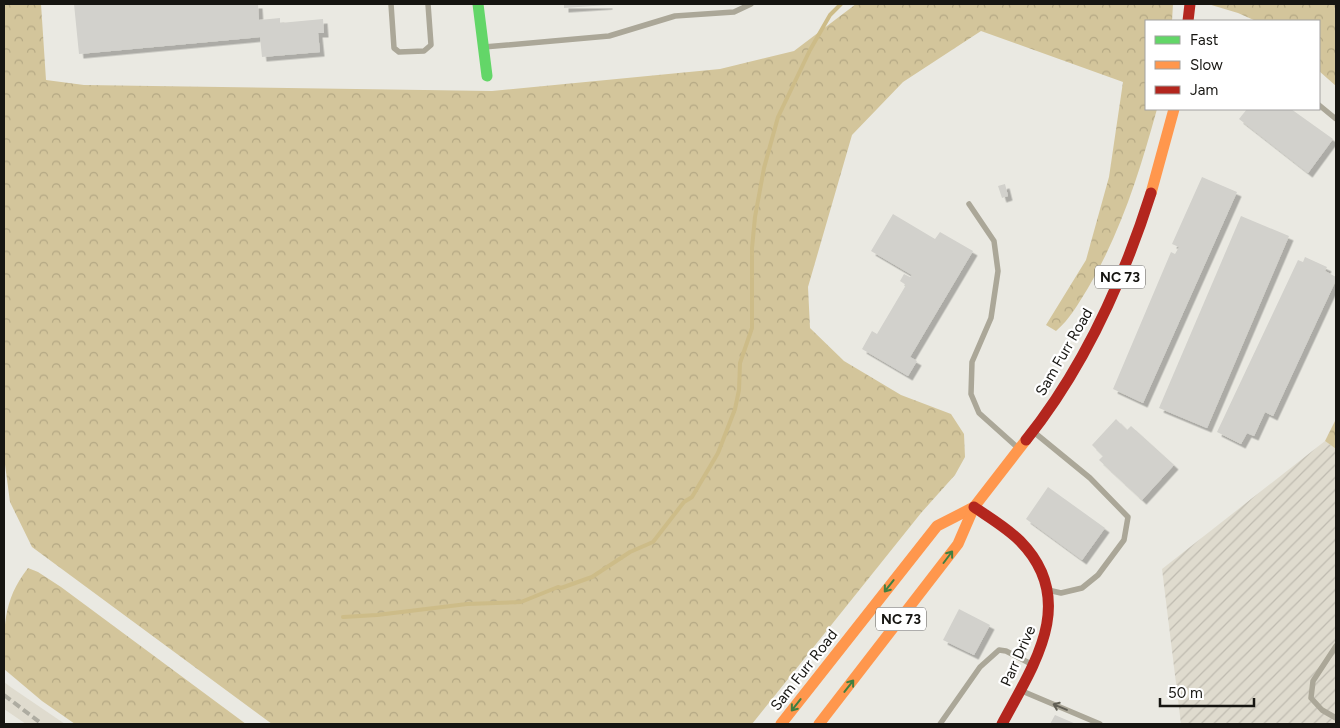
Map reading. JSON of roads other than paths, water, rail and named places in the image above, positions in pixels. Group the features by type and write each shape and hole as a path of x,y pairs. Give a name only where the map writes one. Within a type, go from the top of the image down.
{"main road":[{"path":"478,4 487,76"},
{"path":"1188,20 1190,4"},
{"name":"Sam Furr Road","path":"819,724 958,544 974,507 1033,432 1082,357 1125,265 1160,166 1174,110"},
{"name":"Sam Furr Road","path":"781,724 937,526 974,507"},
{"name":"Parr Drive","path":"974,507 1021,542 1038,566 1046,589 1049,622 1046,638 1002,724"}],"lane":[{"path":"390,4 394,48 399,52 424,51 431,45 428,4"},
{"path":"484,47 609,36 675,16 734,12 751,4"},
{"path":"1320,106 1336,119"},
{"path":"969,204 994,241 998,271 991,318 972,362 971,394 979,412 1019,449"},
{"path":"1033,432 1090,478 1128,517 1124,540 1098,575 1082,588 1060,593 1046,589"},
{"path":"1336,646 1313,681 1310,698 1322,710 1336,718"},
{"path":"940,724 980,666 1000,650 1033,664"},
{"path":"1020,690 1100,724"}],"waterway":[{"path":"343,617 377,615 467,604 521,602 558,587 561,588 592,577 630,552 653,542 684,502 692,497 718,453 735,409 739,390 740,363 752,328 752,248 755,217 764,168 778,117 810,50 830,15 841,4"}],"railway":[{"path":"4,695 42,724"}]}
